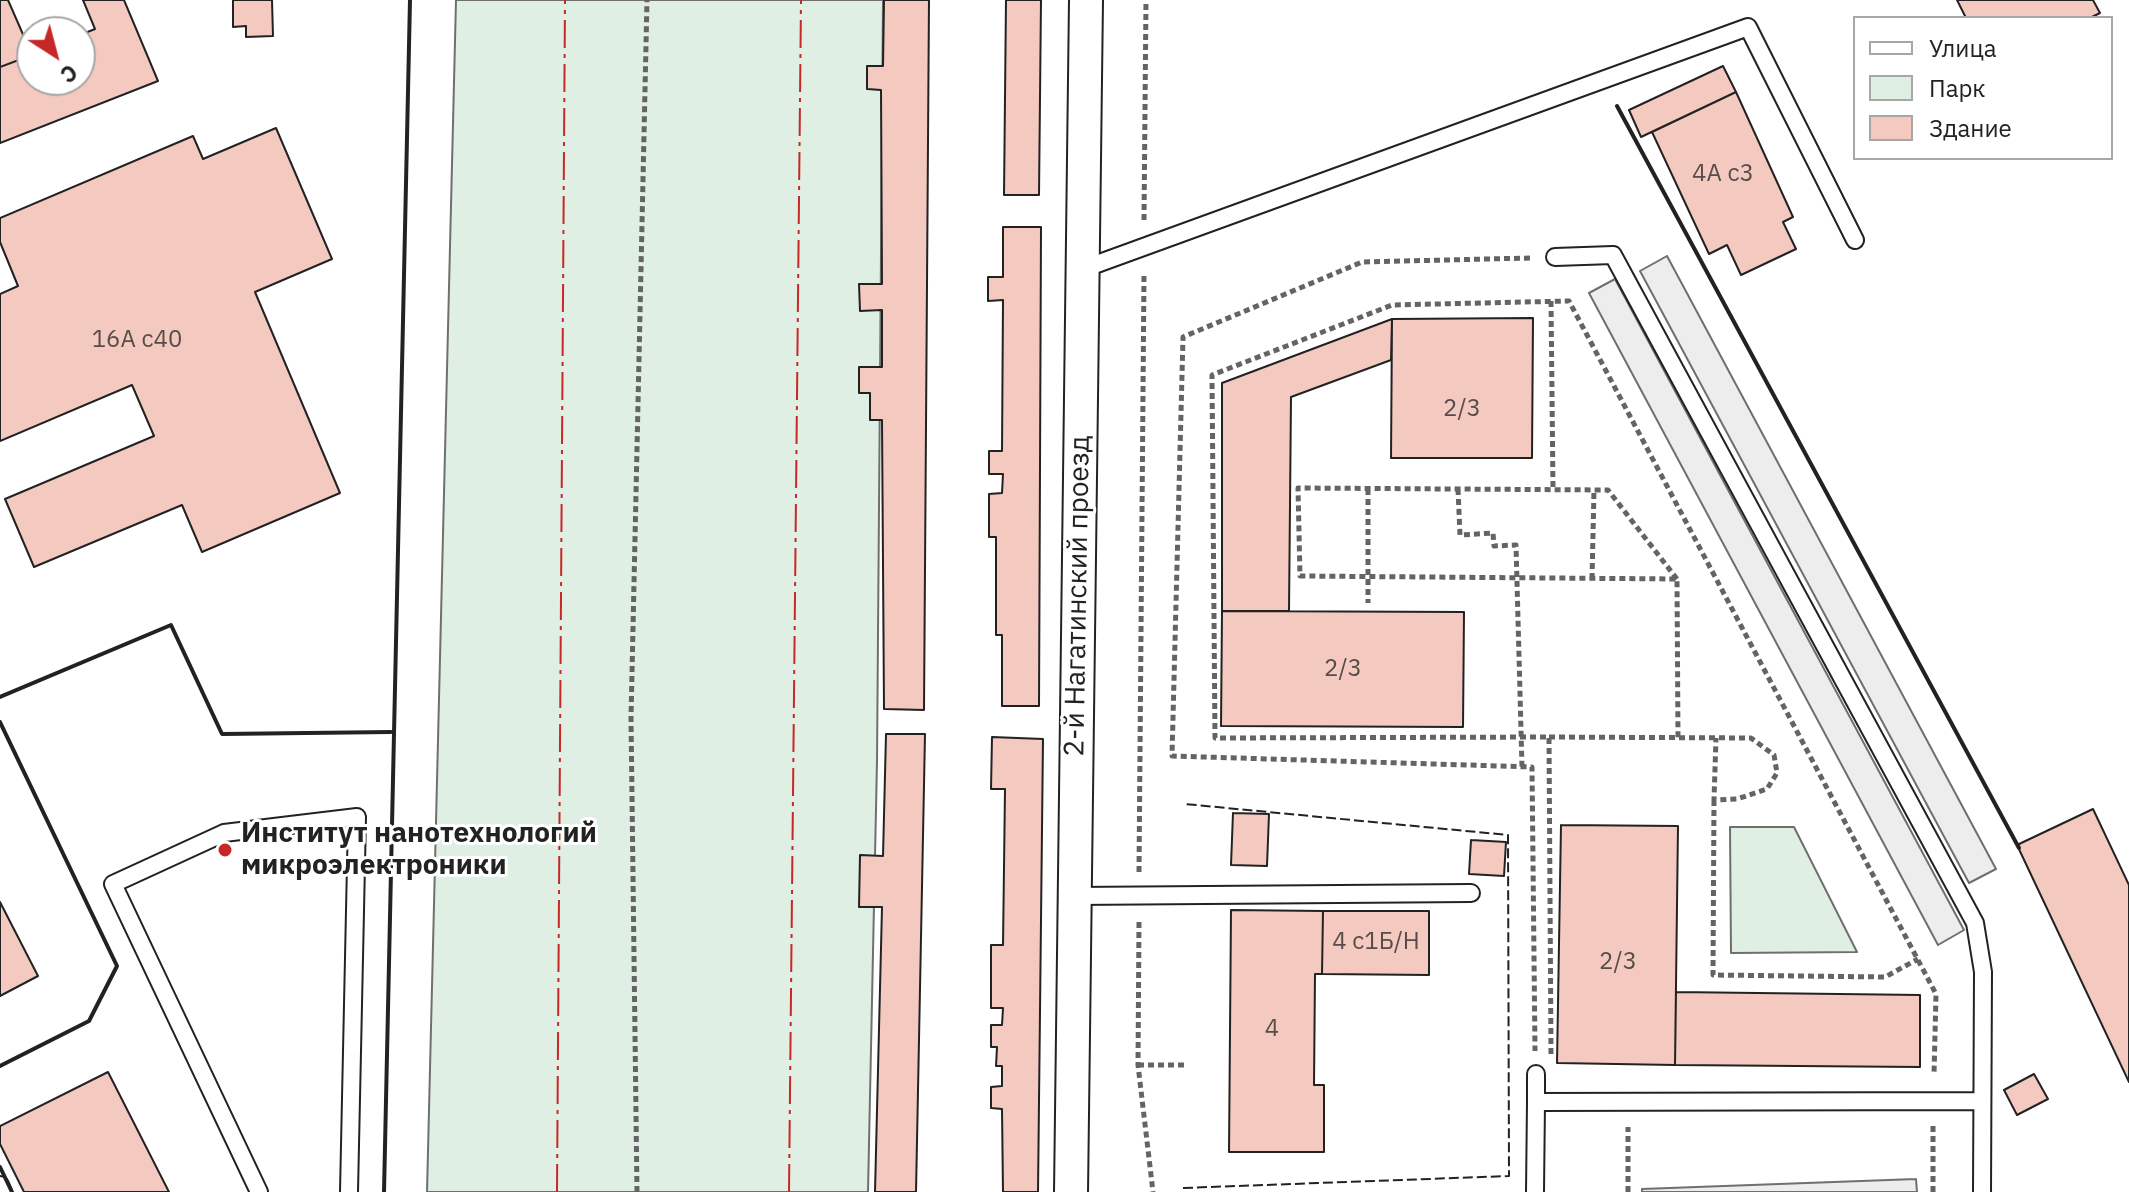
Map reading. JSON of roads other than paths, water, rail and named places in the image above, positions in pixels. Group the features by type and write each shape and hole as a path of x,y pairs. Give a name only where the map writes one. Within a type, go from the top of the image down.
{"street":[{"name":"2-й Нагатинский проезд","path":"1071,1192 1086,0"}],"lane":[{"path":"1083,269 1748,27 1855,240"},
{"path":"1555,257 1613,255 1975,923 1983,972 1982,1192"},
{"path":"259,1192 113,884 224,833 357,817 349,1192"},
{"path":"1074,896 1139,898 1471,893"},
{"path":"1535,1192 1536,1074"},
{"path":"1536,1102 1982,1101"},
{"path":"0,1185 3,1192"}],"place":[{"name":"Институт нанотехнологий микроэлектроники","path":"225,850"}]}
